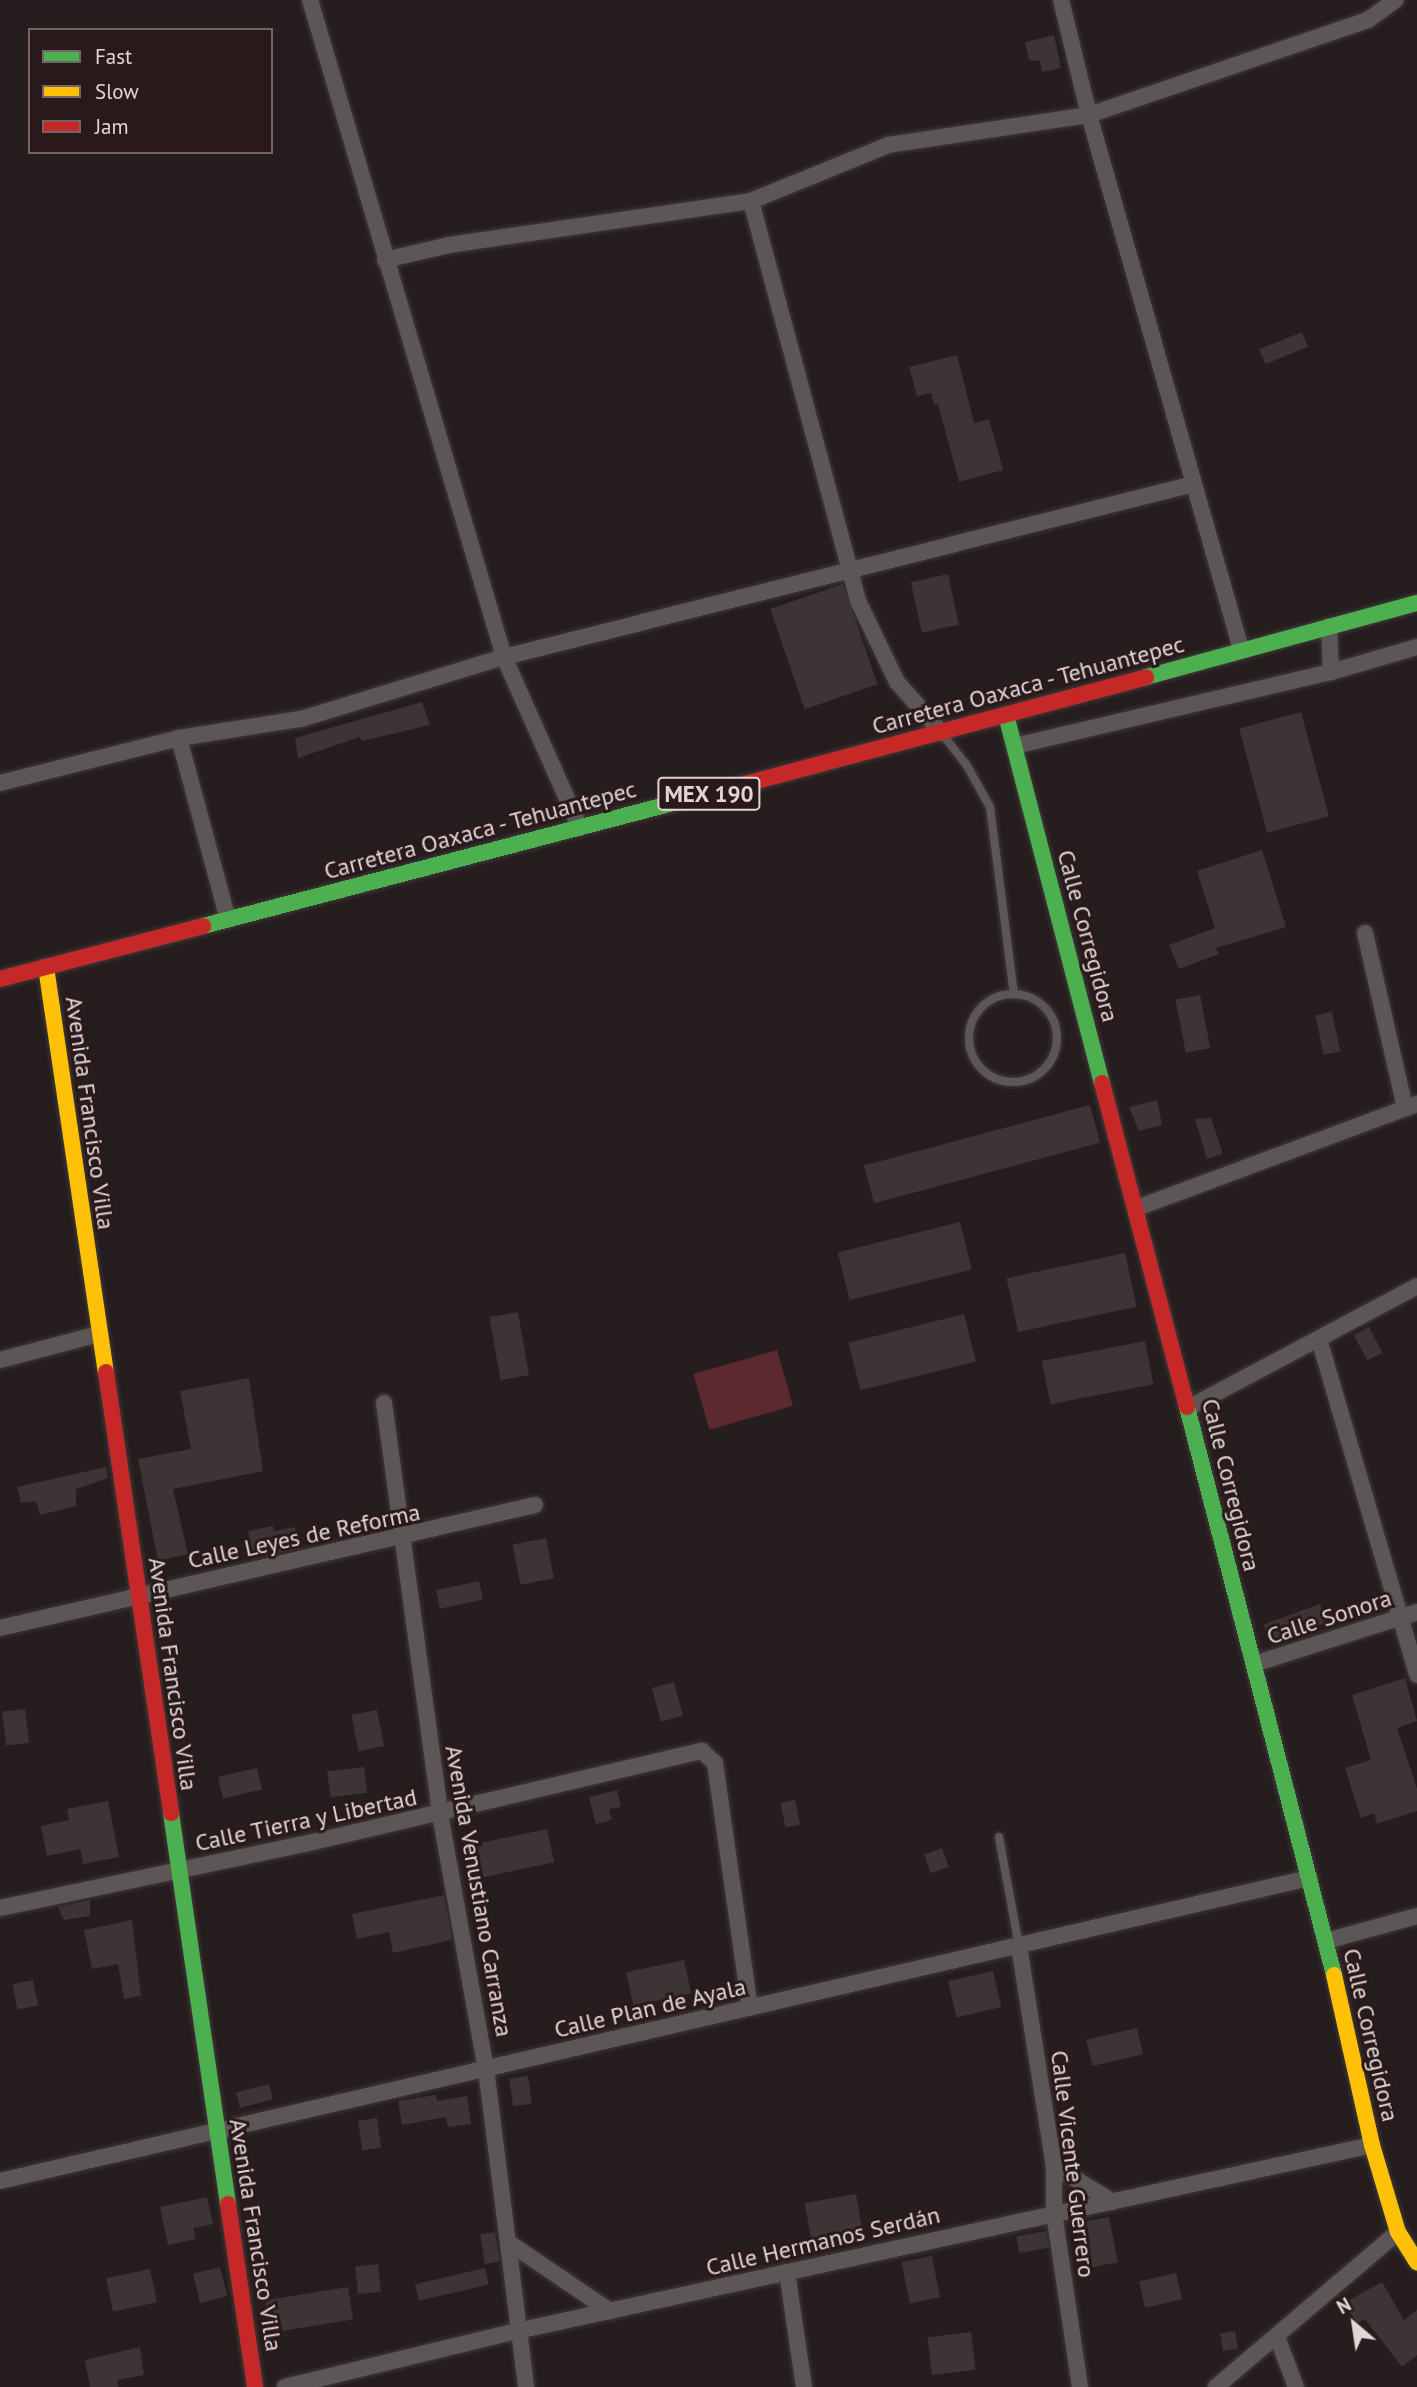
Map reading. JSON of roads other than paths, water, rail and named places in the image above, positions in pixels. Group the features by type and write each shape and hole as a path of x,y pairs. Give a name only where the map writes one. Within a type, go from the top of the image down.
{"street":[{"path":"310,0 504,657 580,828"},
{"path":"1061,0 1089,115 1241,649"},
{"path":"385,260 449,245 751,201 888,145 1089,115 1368,20 1396,0"},
{"path":"751,201 859,603 897,682 942,733"},
{"path":"0,783 179,738 301,719 504,657 1194,484"},
{"name":"Carretera Oaxaca - Tehuantepec","path":"0,979 942,733 1417,603"},
{"path":"1329,626 1331,672"},
{"path":"1015,746 1331,672 1417,647"},
{"name":"Calle Corregidora","path":"1006,715 1137,1208 1326,1941 1372,2145 1398,2232 1415,2255"},
{"path":"179,738 228,919"},
{"path":"1137,1208 1411,1106 1365,933"},
{"name":"Avenida Francisco Villa","path":"46,967 255,2387"},
{"path":"1188,1408 1417,1286"},
{"path":"0,1360 99,1334"},
{"path":"1319,1339 1417,1675"},
{"name":"Avenida Venustiano Carranza","path":"384,1403 440,1814 486,2069 511,2244 517,2331 526,2387"},
{"name":"Calle Leyes de Reforma","path":"0,1628 404,1538 535,1505"},
{"name":"Calle Sonora","path":"1254,1664 1417,1612"},
{"name":"Calle Tierra y Libertad","path":"0,1908 440,1814 702,1751 715,1763 750,2008"},
{"name":"Calle Plan de Ayala","path":"0,2181 217,2134 1309,1878"},
{"path":"1326,1941 1417,1916"},
{"name":"Calle Vicente Guerrero","path":"1019,1946 1054,2166 1054,2213 1080,2387"},
{"name":"Calle Hermanos Serdán","path":"285,2387 517,2331 1372,2145"},
{"path":"1054,2166 1113,2202"},
{"path":"1216,2387 1398,2232"},
{"path":"511,2244 610,2311"},
{"path":"788,2272 804,2387"},
{"path":"1277,2337 1296,2387"}],"lane":[{"path":"942,733 966,764 990,807 1014,994"},
{"path":"1014,994 1041,1004 1055,1027 1056,1040 1047,1066 1036,1075 1010,1082 982,1070 968,1044 975,1015 985,1003 1014,994"},
{"path":"999,1837 1019,1946"}]}
